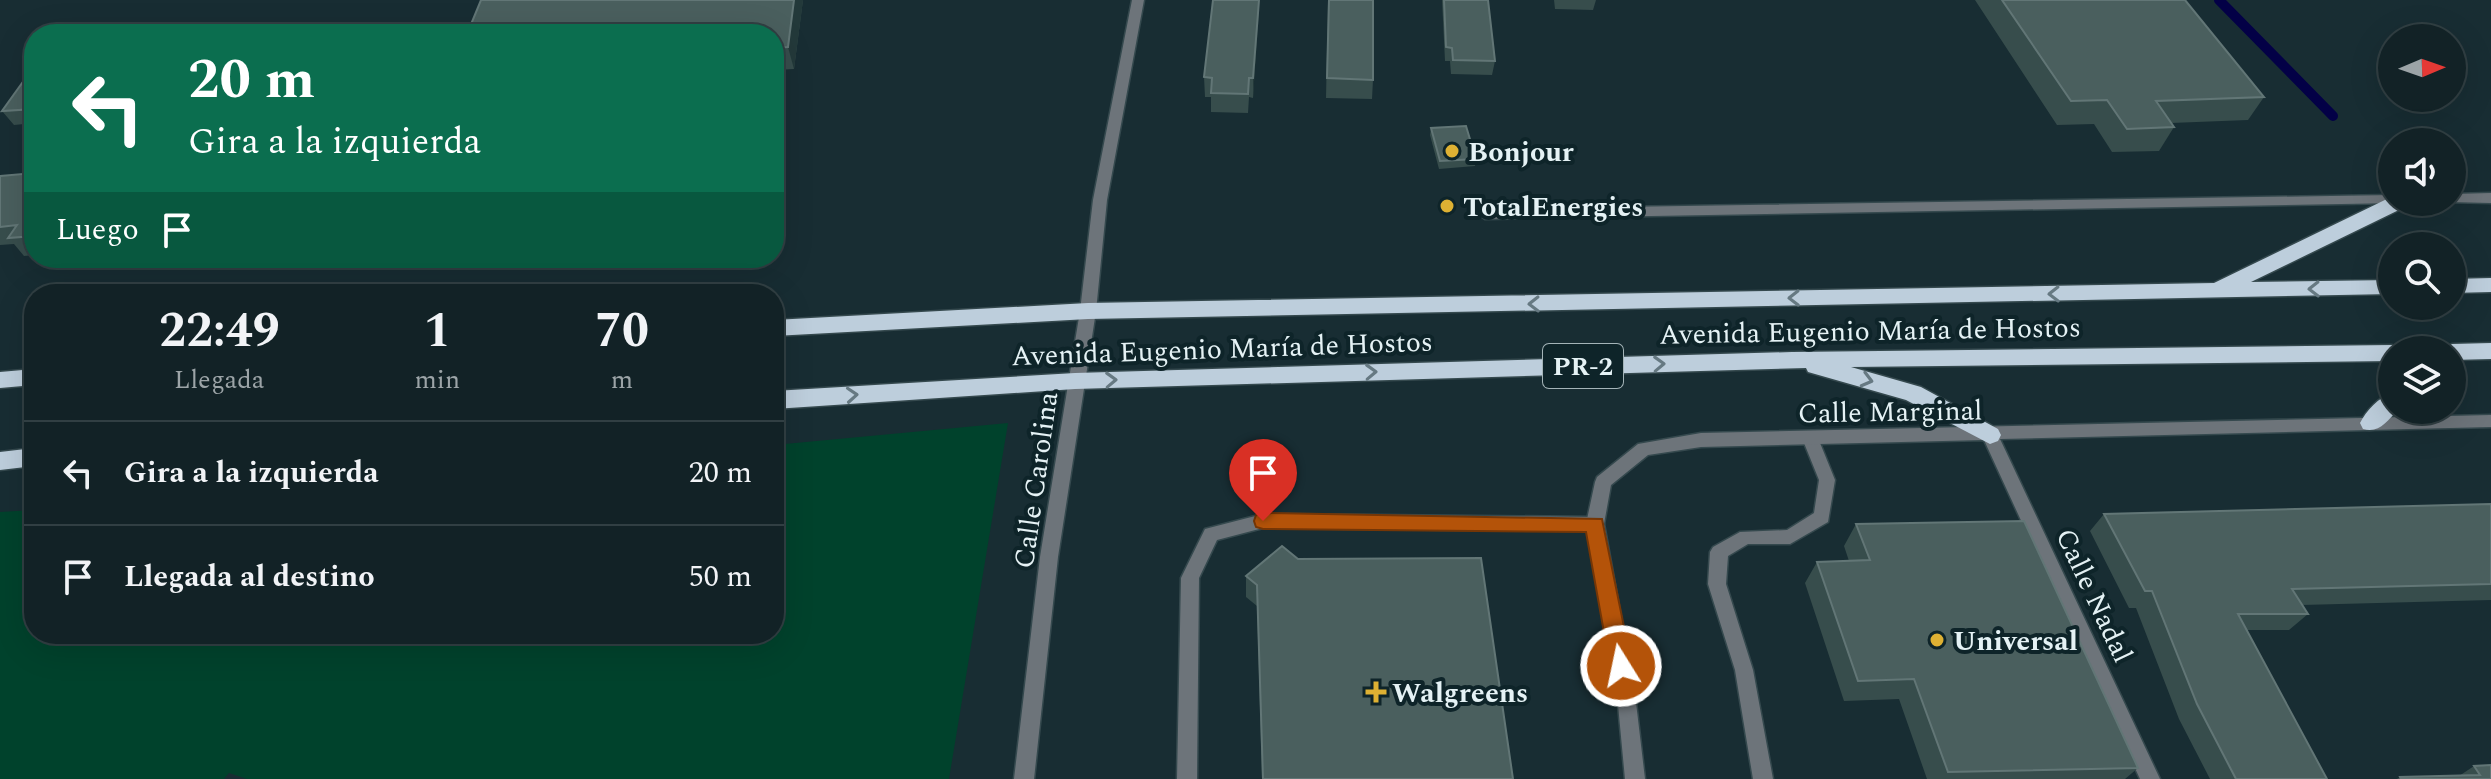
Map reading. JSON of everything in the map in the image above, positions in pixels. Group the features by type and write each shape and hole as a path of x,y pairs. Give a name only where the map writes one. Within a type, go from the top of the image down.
{"highway":[{"path":"2213,292 2378,210"},
{"path":"2466,286 2491,285"},
{"name":"Avenida Eugenio María de Hostos","path":"784,327 1088,311 2378,287"},
{"path":"2466,352 2491,351"},
{"name":"Avenida Eugenio María de Hostos","path":"784,399 1075,381 1792,360 2378,353"},
{"path":"1792,360 1913,393 1990,435"},
{"path":"0,380 24,378"},
{"path":"2371,423 2378,416"},
{"path":"0,461 24,458"}],"street":[{"name":"Calle Carolina","path":"1024,779 1049,557 1088,311 1100,200 1138,0"},
{"path":"2466,199 2491,198"},
{"path":"1485,214 2378,201"},
{"name":"Calle Marginal","path":"1635,779 1626,694 1595,524 1603,482 1644,449 1701,440 2491,421"},
{"name":"Calle Nadal","path":"1990,435 2150,779"},
{"path":"1763,779 1744,670 1717,584 1719,552 1746,537 1790,537 1822,517 1827,480 1810,438"},
{"path":"1187,779 1190,578 1211,534 1263,521 1595,524"}],"green space":[{"path":"1008,423 949,779 247,779 229,773 224,779 0,779 0,512 24,511 24,644 784,644 784,444"}],"building":[{"path":"481,0 794,0 788,47 784,47 784,24 471,24"},
{"path":"1213,0 1259,0 1253,78 1249,78 1248,94 1211,93 1212,78 1204,77"},
{"path":"1329,0 1373,0 1373,80 1327,78"},
{"path":"1444,0 1488,0 1495,61 1453,60 1452,48 1446,47"},
{"path":"2002,0 2185,0 2264,97 2156,101 2174,127 2127,129 2107,100 2071,101"},
{"path":"24,80 24,110 2,111"},
{"name":"Bonjour","path":"1466,126 1476,159 1440,161 1431,128"},
{"path":"24,174 24,237 8,238 17,225 0,227 0,176"},
{"path":"2491,504 2491,584 2292,589 2308,614 2238,614 2327,779 2236,779 2197,704 2152,591 2145,591 2104,514"},
{"name":"Universal","path":"2024,521 2138,768 1948,772 1914,679 1858,681 1817,562 1870,560 1856,524"},
{"name":"Walgreens","path":"1282,546 1298,559 1481,558 1513,779 1263,779 1257,585 1246,576"},
{"path":"2491,765 2491,779 2400,777 2480,775 2474,766"}],"waterway":[{"path":"2219,0 2333,116"}],"place":[{"name":"Bonjour","path":"1452,151"},
{"name":"TotalEnergies","path":"1447,206"},
{"name":"Universal","path":"1937,640"},
{"name":"Walgreens","path":"1376,692"}],"route":[{"path":"1263,521 1595,524 1621,666"}]}
